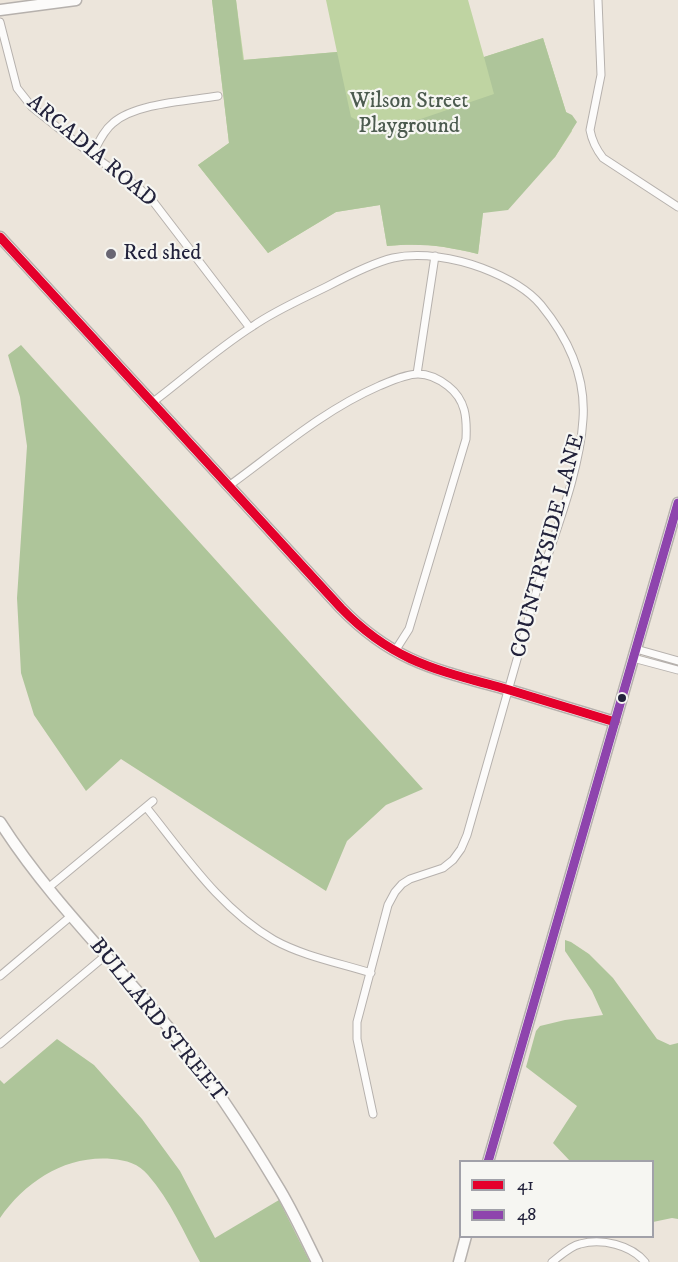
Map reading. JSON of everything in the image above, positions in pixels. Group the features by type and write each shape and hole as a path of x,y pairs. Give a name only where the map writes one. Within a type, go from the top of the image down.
{"main road":[{"path":"0,10 33,3 76,0"},
{"path":"0,237 153,402 205,462 230,485 365,632 427,667 615,722"},
{"path":"488,1160 678,503"},
{"name":"BULLARD STREET","path":"0,822 17,849 48,888 174,1034 217,1092 278,1186 317,1262"},
{"path":"459,1262 465,1238"}],"street":[{"path":"598,0 601,75 591,130 592,139 603,158 678,206"},
{"name":"ARCADIA ROAD","path":"0,22 17,88 32,107 152,200 250,327"},
{"path":"92,155 111,125 121,117 157,106 218,96"},
{"path":"417,374 435,256"},
{"name":"COUNTRYSIDE LANE","path":"153,402 250,327 274,313 342,279 393,258 435,256 499,274 537,301 569,346 582,383 583,420 579,455 461,849 443,868 402,884 388,905 357,1022 357,1039 373,1114"},
{"path":"230,485 344,403 392,380 417,374 440,380 461,399 465,412 466,439 409,629 395,651"},
{"path":"635,654 678,661"},
{"path":"635,654 678,670"},
{"path":"48,888 153,801"},
{"path":"146,807 214,890 250,924 276,941 371,973"},
{"path":"0,976 71,916"},
{"path":"0,1044 105,956"},
{"path":"552,1262 579,1244 593,1243 624,1246 638,1253 645,1262"}],"green space":[{"name":"Wilson Street Playground","path":"212,0 236,0 244,60 337,52 326,0 468,0 484,57 543,38 572,131 555,157 483,212 478,254 433,246 387,246 380,205 336,212 268,253 198,165 229,143"},
{"name":"Wilson Street Playground","path":"212,0 236,0 243,60 337,52 351,117 372,128 403,125 494,94 484,57 543,38 566,112 572,115 577,122 555,157 508,210 483,213 478,254 433,246 387,246 380,205 336,212 268,253 198,165 229,143"},
{"path":"21,345 423,789 386,805 347,841 326,891 121,759 86,791 34,715 21,673 17,598 27,446 20,397 8,355"},
{"path":"565,940 589,954 613,978 657,1039 670,1045 678,1043 678,1219 654,1222 654,1160 569,1160 553,1143 577,1106 526,1067 536,1031 540,1026 565,1020 603,1015 592,991 565,951"},
{"path":"57,1039 94,1065 142,1119 180,1171 215,1238 279,1200 310,1262 200,1262 170,1206 148,1175 132,1163 117,1160 79,1161 48,1173 22,1193 0,1218 0,1080 4,1084"}],"transit line":[{"name":"41","path":"0,237 341,608 379,641 417,662 437,669 615,722"},
{"name":"48","path":"489,1160 678,503"}],"place":[{"name":"Red shed","path":"111,254"}]}
